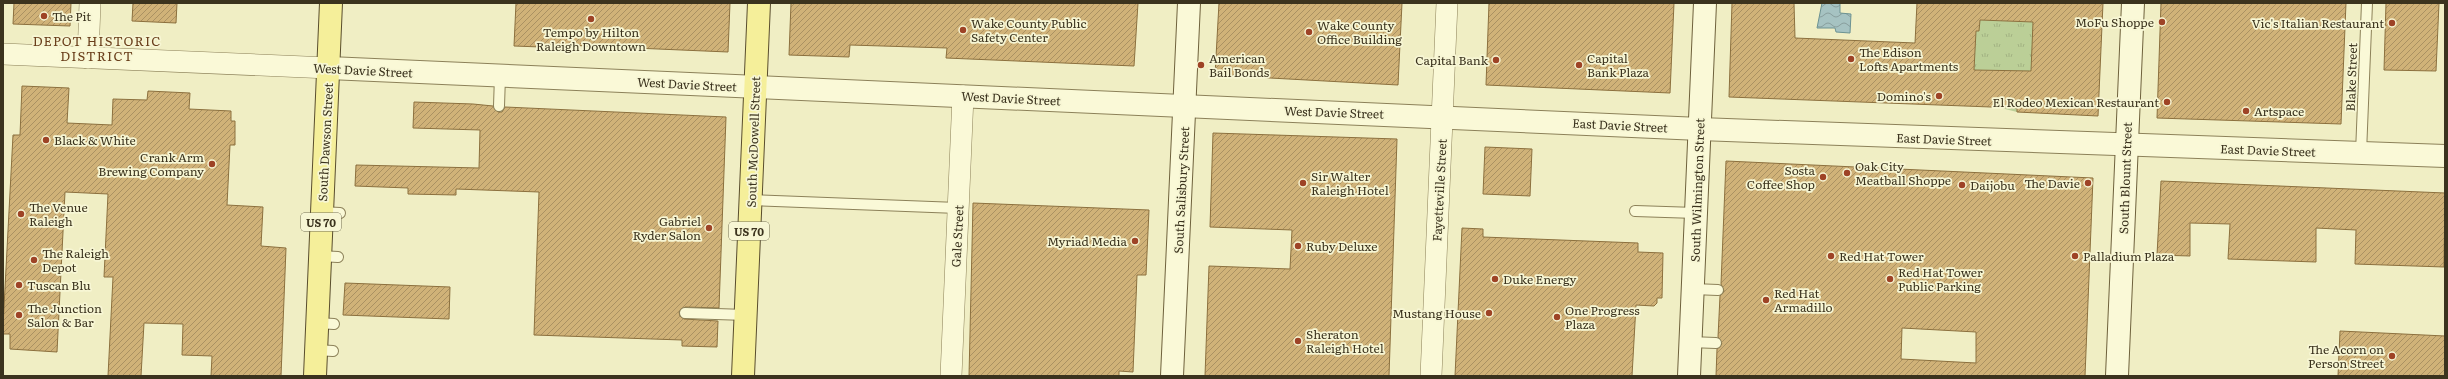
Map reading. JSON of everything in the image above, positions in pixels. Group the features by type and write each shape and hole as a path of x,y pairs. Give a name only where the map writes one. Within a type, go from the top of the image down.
{"main road":[{"name":"South Dawson Street","path":"315,376 325,351 331,213 329,68 331,3"},
{"name":"South McDowell Street","path":"743,376 759,3"}],"street":[{"path":"88,58 90,3"},
{"name":"South Salisbury Street","path":"1172,376 1189,3"},
{"name":"Fayetteville Street","path":"1431,376 1447,3"},
{"name":"South Wilmington Street","path":"1689,376 1705,3"},
{"name":"South Blount Street","path":"2117,376 2133,3"},
{"name":"West Davie Street","path":"3,54 1443,117"},
{"name":"Gale Street","path":"951,376 963,96"},
{"name":"East Davie Street","path":"1443,117 2126,146 2445,156"}],"lane":[{"name":"Blake Street","path":"2361,153 2367,3"},
{"path":"499,106 500,76"},
{"path":"751,200 958,208"},
{"path":"1635,211 1696,213"},
{"path":"1693,291 1718,292"},
{"path":"685,313 746,316"},
{"path":"1690,342 1716,343"}],"green space":[{"path":"1980,20 2033,22 2038,55 2032,56 2031,71 2018,71 2017,112 1997,107 1998,71 1974,70 1976,31 1979,31"}],"water":[{"path":"1822,3 1840,3 1840,13 1851,14 1850,33 1836,32 1835,28 1817,28"}],"building":[{"path":"14,3 71,3 70,26 13,24"},
{"path":"133,3 177,3 176,23 132,21"},
{"path":"516,3 730,3 728,52 541,44 541,47 514,46"},
{"name":"Wake County Public Safety Center","path":"791,3 1138,3 1134,66 946,58 947,48 850,45 849,57 789,55"},
{"name":"Wake County Office Building","path":"1219,3 1402,3 1398,85 1215,75"},
{"path":"1489,3 1674,3 1670,93 1486,85"},
{"name":"The Edison Lofts Apartments","path":"1732,3 1794,3 1795,38 1915,43 1917,3 2103,3 2098,116 2017,112 2017,108 1729,97","holes":["1980,20 2033,22 2031,71 1974,70 1976,31 1979,31"]},
{"path":"2161,3 2346,3 2341,124 2157,118"},
{"path":"2386,3 2439,3 2436,71 2384,70"},
{"path":"22,86 69,88 67,123 112,125 113,99 147,100 148,91 190,93 189,109 231,111 231,121 235,121 235,145 230,145 227,205 263,207 261,246 286,248 281,376 211,376 212,356 182,355 183,324 144,323 141,376 108,376 113,277 104,277 108,194 65,192 57,352 10,349 10,334 3,334 3,326 13,135 20,135"},
{"path":"414,102 493,106 498,112 502,112 505,107 726,117 719,308 685,307 679,312 680,316 684,319 718,321 717,347 682,346 682,340 534,335 539,192 456,189 456,195 408,194 408,188 355,186 356,165 479,168 480,130 413,128"},
{"path":"1213,133 1397,139 1389,376 1205,376 1209,266 1290,269 1292,230 1210,227"},
{"path":"1485,147 1532,149 1530,196 1483,194"},
{"name":"Red Hat Tower Public Parking","path":"1726,161 2093,178 2085,376 1716,376 1717,349 1722,344 1718,337 1720,296 1724,291 1721,284","holes":["1902,328 1976,332 1976,363 1901,359"]},
{"path":"2161,181 2445,193 2444,267 2355,264 2356,230 2316,228 2316,262 2228,259 2230,224 2190,223 2190,256 2157,255"},
{"path":"973,203 1149,210 1146,275 1137,275 1133,372 1119,371 1119,376 969,376"},
{"name":"One Progress Plaza","path":"1462,228 1483,229 1483,237 1638,243 1638,252 1663,253 1662,298 1657,298 1657,303 1654,306 1636,305 1632,376 1455,376"},
{"path":"345,283 450,287 449,319 343,315"},
{"name":"The Acorn on Person Street","path":"2340,331 2445,336 2445,376 2338,376"}],"place":[{"name":"The Pit","path":"44,16"},
{"name":"Tempo by Hilton Raleigh Downtown","path":"591,19"},
{"name":"MoFu Shoppe","path":"2162,22"},
{"name":"Vic's Italian Restaurant","path":"2392,23"},
{"name":"Wake County Public Safety Center","path":"963,30"},
{"name":"Wake County Office Building","path":"1309,32"},
{"name":"The Edison Lofts Apartments","path":"1851,59"},
{"name":"Capital Bank","path":"1496,60"},
{"name":"American Bail Bonds","path":"1201,65"},
{"name":"Capital Bank Plaza","path":"1579,65"},
{"name":"Domino's","path":"1939,96"},
{"name":"El Rodeo Mexican Restaurant","path":"2167,102"},
{"name":"Artspace","path":"2246,111"},
{"name":"Black & White","path":"46,140"},
{"name":"Crank Arm Brewing Company","path":"212,164"},
{"name":"Oak City Meatball Shoppe","path":"1847,173"},
{"name":"Sosta Coffee Shop","path":"1823,177"},
{"name":"Sir Walter Raleigh Hotel","path":"1303,183"},
{"name":"The Davie","path":"2088,183"},
{"name":"Daijobu","path":"1962,185"},
{"name":"The Venue Raleigh","path":"21,214"},
{"name":"Gabriel Ryder Salon","path":"709,228"},
{"name":"Myriad Media","path":"1135,241"},
{"name":"Ruby Deluxe","path":"1298,246"},
{"name":"Red Hat Tower","path":"1831,256"},
{"name":"Palladium Plaza","path":"2075,256"},
{"name":"The Raleigh Depot","path":"34,260"},
{"name":"Duke Energy","path":"1495,279"},
{"name":"Red Hat Tower Public Parking","path":"1890,279"},
{"name":"Tuscan Blu","path":"19,285"},
{"name":"Red Hat Armadillo","path":"1766,300"},
{"name":"Mustang House","path":"1489,313"},
{"name":"The Junction Salon & Bar","path":"19,315"},
{"name":"One Progress Plaza","path":"1557,317"},
{"name":"Sheraton Raleigh Hotel","path":"1298,341"},
{"name":"The Acorn on Person Street","path":"2392,356"}],"district":[{"name":"DEPOT HISTORIC DISTRICT","path":"97,48"}]}
